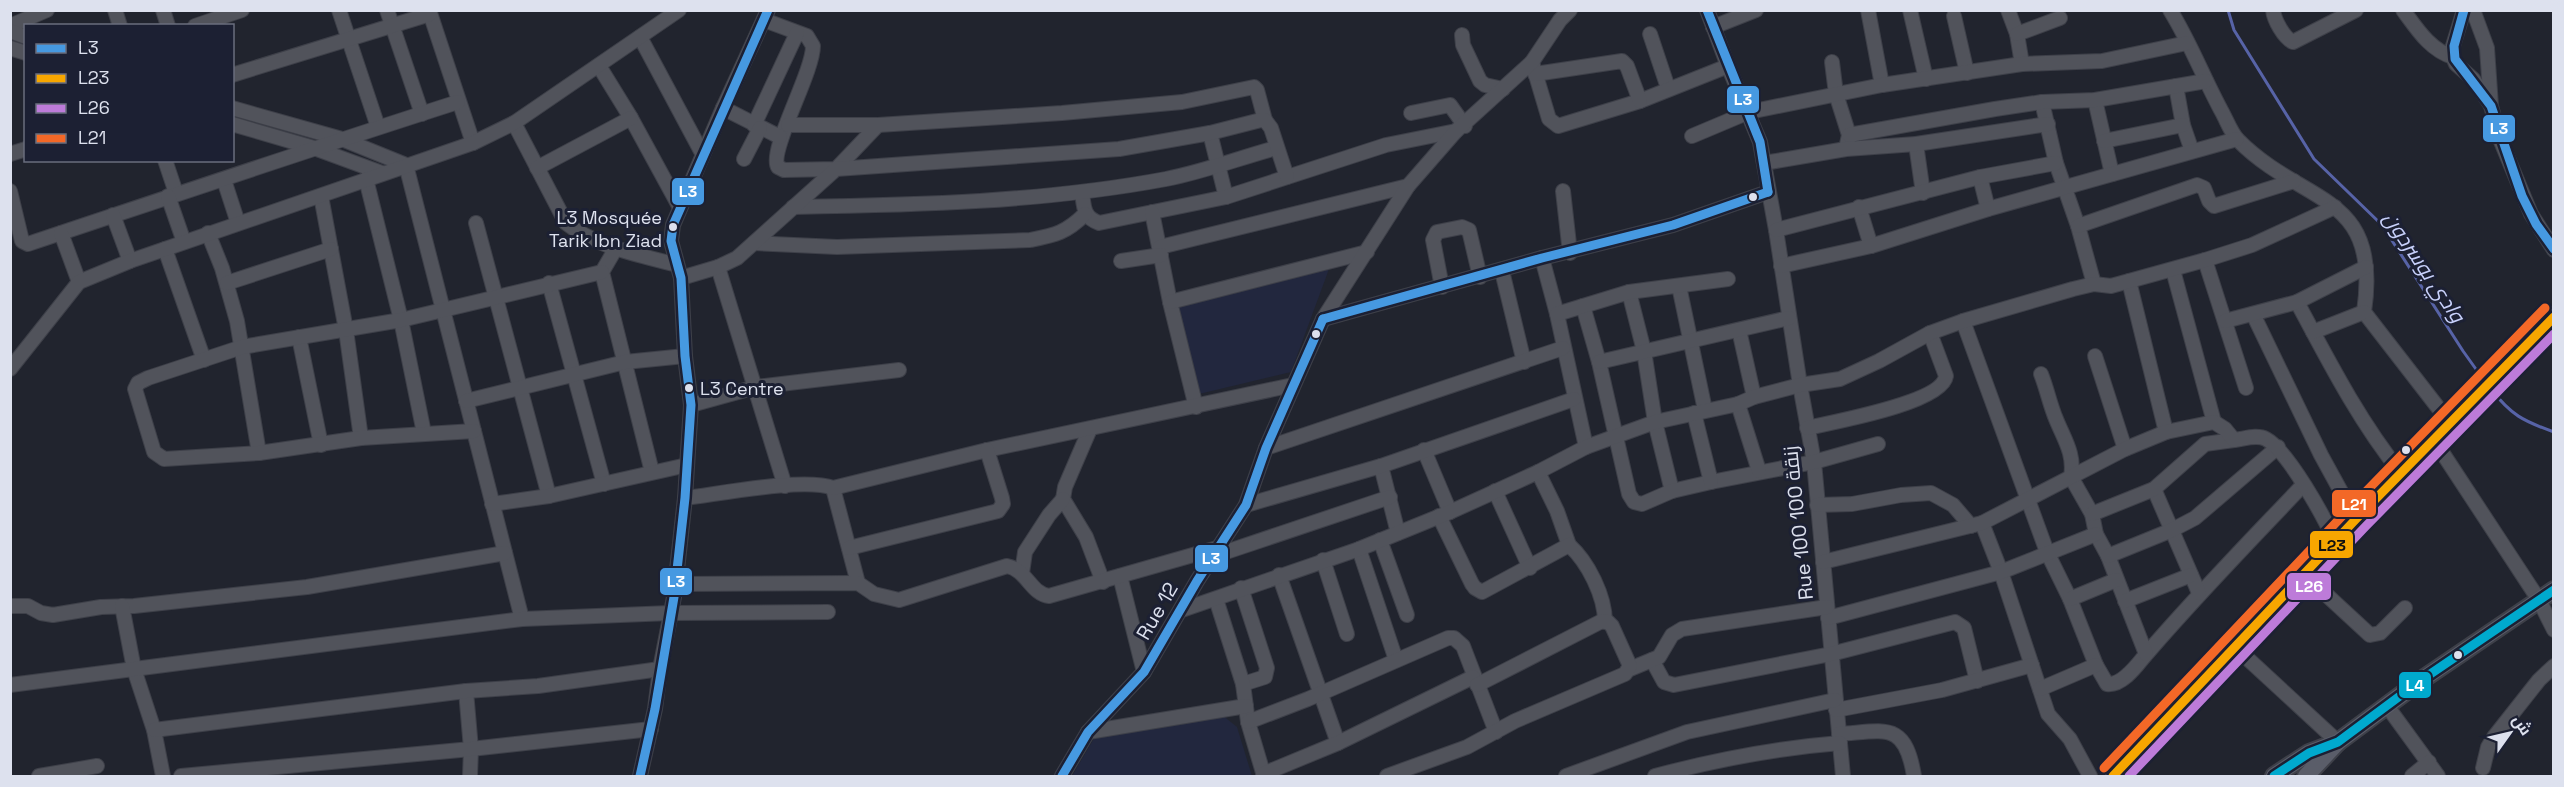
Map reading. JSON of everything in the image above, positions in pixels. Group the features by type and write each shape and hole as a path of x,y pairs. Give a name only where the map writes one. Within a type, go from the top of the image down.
{"main road":[{"path":"2113,777 2356,519 2553,316"},
{"path":"2274,777 2309,753 2338,742 2553,590"},
{"path":"2306,777 2329,755 2338,742"}],"street":[{"path":"10,26 47,10"},
{"path":"210,19 242,10"},
{"path":"339,10 378,128"},
{"path":"387,10 422,114"},
{"path":"10,369 79,282 208,233 473,143 514,123 679,10"},
{"name":"Rue 12","path":"1062,777 1088,732 1144,672 1197,581 1246,505 1266,448 1323,319 1407,186 1460,129 1503,89 1533,68 1560,20 1570,10"},
{"name":"Rue 100 زنقة 100","path":"1707,10 1760,142 1776,230 1814,462 1843,777"},
{"path":"1713,27 1756,10"},
{"path":"1868,10 1882,85"},
{"path":"1910,10 1926,79"},
{"path":"2008,10 2017,34 2022,64"},
{"path":"2170,10 2237,139 2334,207 2348,218 2357,230 2366,267 2367,291 2364,312 2450,423"},
{"path":"2273,10 2273,16 2288,40 2293,42 2356,10"},
{"path":"2403,10 2430,44 2444,54 2453,57 2483,91 2491,106"},
{"path":"2456,42 2464,10"},
{"path":"2473,10 2488,55 2491,106 2500,139 2522,196 2553,250"},
{"path":"234,74 392,26 430,12 473,143"},
{"path":"640,777 651,729 676,584 686,498 691,405 679,272 671,241 673,225 702,153 766,15 809,39 813,52 775,160 781,169 836,169 1119,149 1210,134 1266,120"},
{"path":"1954,16 1967,73"},
{"path":"2017,34 2060,18"},
{"path":"744,159 797,33"},
{"path":"1650,34 1668,88"},
{"path":"2453,57 2452,49 2462,36 2470,34 2484,41"},
{"path":"1462,35 1463,45 1480,81 1485,85 1503,89"},
{"path":"640,37 702,153"},
{"path":"1692,136 1749,112 1882,85 2022,64 2103,61 2187,43"},
{"path":"2463,69 2479,68 2485,63 2488,55"},
{"path":"1640,101 1627,66 1622,61 1533,68 1549,119 1558,126 1640,101 1728,66"},
{"path":"1832,62 1836,94 1847,142"},
{"path":"599,66 631,118 679,206"},
{"path":"1764,163 1847,142 2043,102 2094,100 2206,81"},
{"path":"2176,86 2183,125 2192,152"},
{"path":"723,108 757,126 784,131 1062,113 1182,102 1254,87 1287,177"},
{"path":"2094,100 2112,174"},
{"path":"10,191 22,241 25,243 458,102"},
{"path":"2043,102 2056,163 2079,226 2094,284"},
{"path":"1082,192 1085,214 1090,220 1099,223 1226,196 1386,145 1460,129 1450,105 1411,113"},
{"path":"234,109 342,139 406,165"},
{"path":"537,168 631,118"},
{"path":"514,123 566,223 574,230 679,272 718,267 737,258 836,169 878,125"},
{"path":"1847,142 1916,144 2048,124"},
{"path":"234,125 314,148 382,173"},
{"path":"2104,141 2183,125"},
{"path":"1210,134 1226,196"},
{"path":"1782,266 1870,246 1988,209 2237,139"},
{"path":"1916,144 1923,193"},
{"path":"793,207 913,205 1082,192 1169,178 1275,148"},
{"path":"165,162 184,242"},
{"path":"1776,230 1980,177 2056,163"},
{"path":"406,165 522,619"},
{"path":"1980,177 1988,209"},
{"path":"366,179 401,320 424,433"},
{"path":"224,180 238,223"},
{"path":"2079,226 2197,185 2204,188 2209,201 2214,206 2294,181"},
{"path":"1121,261 1407,186"},
{"path":"1563,190 1570,253"},
{"path":"1323,319 1542,258 1570,253 1673,225 1768,192"},
{"path":"321,196 346,330 361,438"},
{"path":"1859,207 1870,246"},
{"path":"1182,610 1359,549 1538,472 1586,447 1655,422 1737,404 1800,385 1840,379 1930,333 1963,321 2094,284 2111,286 2173,270 2260,242 2334,207"},
{"path":"1152,212 1170,302 1196,407"},
{"path":"754,243 837,247 1030,240 1064,232 1085,214"},
{"path":"113,215 130,261"},
{"path":"476,223 549,496"},
{"path":"1442,287 1432,240 1437,232 1462,227 1469,230 1480,277"},
{"path":"61,233 79,282"},
{"path":"208,233 227,283 242,347 259,453"},
{"path":"616,248 602,272 652,472"},
{"path":"165,249 204,360"},
{"path":"227,283 331,249"},
{"path":"1170,302 1367,252"},
{"path":"1542,258 1557,314 1586,447"},
{"path":"2205,260 2246,388"},
{"path":"718,267 785,486"},
{"path":"2225,321 2297,302 2366,267"},
{"path":"2173,270 2214,422 2225,429 2234,441"},
{"path":"1502,271 1524,362"},
{"path":"474,431 361,438 259,453 170,460 159,457 154,452 135,389 138,383 242,347 401,320 602,272"},
{"path":"1557,314 1629,292 1728,279"},
{"path":"2129,281 2166,432"},
{"path":"549,283 604,484"},
{"path":"1679,285 1690,339 1711,482"},
{"path":"1629,292 1644,351 1655,422 1672,491"},
{"path":"2297,302 2376,440 2401,473"},
{"path":"1582,306 1599,362 1614,437 1629,494 1634,502 1642,504 1672,491 1759,471 1814,462 1878,444"},
{"path":"2313,332 2364,312"},
{"path":"2253,314 2321,455 2356,519"},
{"path":"1599,362 1690,339 1789,318"},
{"path":"1963,321 2047,552 2070,599 2103,681 2110,685 2127,675 2199,593 2303,485"},
{"path":"1739,330 1754,397"},
{"path":"1807,428 1904,404 1942,386 1946,376 1930,333"},
{"path":"299,337 321,445"},
{"path":"1266,448 1563,348"},
{"path":"466,401 625,362 685,356"},
{"path":"2095,356 2125,449"},
{"path":"691,405 756,387 899,370"},
{"path":"2041,374 2056,419 2067,440 2073,466 2071,477 2092,514 2096,534 2108,556 2146,654"},
{"path":"686,498 785,486 818,485 833,488 987,450 1293,385"},
{"path":"1246,505 1381,466 1574,399"},
{"path":"1737,404 1759,471"},
{"path":"1823,562 1976,525 2125,449 2166,432 2214,422"},
{"path":"1022,573 1025,552 1049,515 1063,499 1065,487 1090,429"},
{"path":"2092,514 2154,489 2205,444 2258,437 2265,438 2278,447 2303,485 2335,542"},
{"path":"2434,440 2539,600 2553,630"},
{"path":"2108,556 2172,530 2194,518 2278,447"},
{"path":"849,548 998,511 1003,504 1002,498 987,450"},
{"path":"1424,450 1444,514 1472,584 1478,591 1488,590 1569,545"},
{"path":"492,504 549,496 687,465"},
{"path":"1381,466 1398,533"},
{"path":"1538,472 1557,511 1569,545 1583,562 1599,592 1604,604 1605,622"},
{"path":"833,488 858,583"},
{"path":"2154,489 2199,593"},
{"path":"1495,491 1530,568"},
{"path":"1817,504 1852,504 1901,495 1931,493 1953,505 1976,525 2001,572 2048,714 2070,739 2090,777"},
{"path":"676,584 858,583 874,594 899,600 1002,566 1014,567 1039,593 1049,596 1217,552 1390,497"},
{"path":"1063,499 1086,537 1102,582"},
{"path":"1387,777 1467,747 1515,721 1653,660 1663,654 1672,635 1682,629 1828,612 2001,572 2096,534"},
{"path":"1380,540 1407,615"},
{"path":"1359,549 1396,660"},
{"path":"10,606 28,606 41,613 53,615 101,607 307,587 505,553"},
{"path":"1323,560 1347,634"},
{"path":"1279,575 1338,743"},
{"path":"2125,601 2191,575"},
{"path":"2305,575 2370,635 2380,633 2405,608"},
{"path":"1120,576 1144,672"},
{"path":"2070,599 2116,580"},
{"path":"1241,588 1267,669 1265,677 1243,684"},
{"path":"1216,599 1243,684 1248,722 1264,775 1475,681 1594,624 1605,622 1612,626 1630,669"},
{"path":"122,606 134,669 154,730 163,777"},
{"path":"10,685 522,619 670,613 828,612"},
{"path":"1653,660 1664,682 1670,685 1831,654 1958,622 1966,633 1977,681"},
{"path":"1248,722 1320,694 1448,638 1454,638 1463,646 1496,732"},
{"path":"2235,647 2338,742"},
{"path":"1566,777 1687,732 1977,681 2032,665"},
{"path":"2040,689 2096,665"},
{"path":"2483,768 2488,747 2494,737 2553,666"},
{"path":"154,730 466,691 538,686 660,669"},
{"path":"466,691 471,777"},
{"path":"1088,732 1246,706"},
{"path":"2387,706 2439,777"},
{"path":"181,777 651,729"},
{"path":"1655,777 1684,768 1882,731 1896,735 1908,749 1914,777"},
{"path":"2412,777 2428,762"},
{"path":"39,777 97,766"}],"shaded area":[{"path":"1329,269 1291,372 1199,394 1173,303"},
{"path":"1222,715 1237,727 1252,776 1072,776 1096,735"}],"waterway":[{"name":"وادي بوسردون","path":"2228,10 2234,30 2314,159 2382,225 2483,379"},
{"name":"وادي بوسردون","path":"2491,389 2518,416 2554,432"}],"transit line":[{"name":"L3","path":"640,776 655,709 674,597 685,498 691,405 685,356 681,278 671,241 673,225 768,10"},
{"name":"L3","path":"1707,10 1760,142 1768,192"},
{"name":"L3","path":"2464,10 2454,46 2455,59 2491,106 2522,196 2536,224 2554,249"},
{"name":"L3","path":"1323,319 1542,258 1673,225 1768,192"},
{"name":"L21","path":"2104,768 2347,511 2545,308"},
{"name":"L23","path":"2113,776 2356,519 2554,317"},
{"name":"L3","path":"1062,776 1088,732 1144,672 1197,581 1246,505 1266,448 1323,319"},
{"name":"L26","path":"2129,776 2365,527 2554,334"},
{"name":"L4","path":"2274,776 2309,753 2338,742 2420,681 2554,590"}],"place":[{"name":"L3 Mosquée Tarik Ibn Ziad","path":"673,227"},
{"name":"L3 Centre","path":"689,388"}]}
